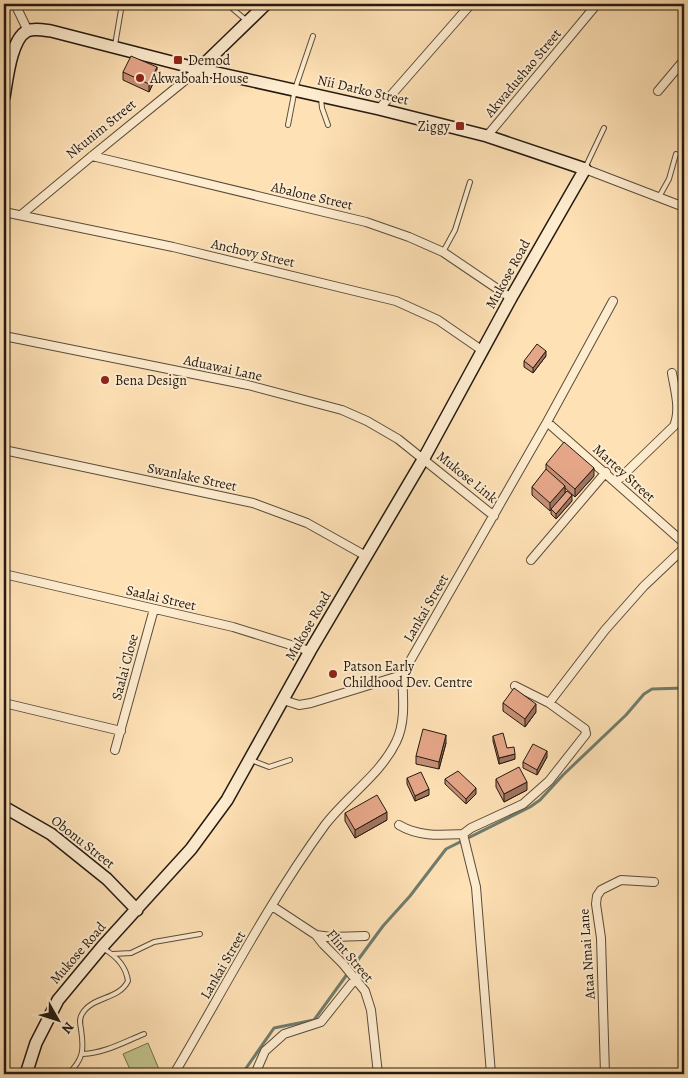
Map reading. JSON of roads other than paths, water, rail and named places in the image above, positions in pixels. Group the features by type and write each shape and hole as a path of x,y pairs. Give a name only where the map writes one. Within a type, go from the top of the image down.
{"street":[{"path":"4,97 16,44 20,37 28,31 15,4"},
{"name":"Nkunim Street","path":"21,216 199,69 266,4"},
{"path":"379,109 471,4"},
{"name":"Akwadushao Street","path":"487,136 597,4"},
{"name":"Nii Darko Street","path":"28,31 37,29 51,30 199,69 379,109 487,136 585,168 684,206"},
{"path":"658,91 684,60"},
{"name":"Abalone Street","path":"92,156 271,200 350,217 410,237 443,252 511,298"},
{"name":"Mukose Road","path":"26,1074 39,1035 58,1000 102,947 206,831 227,800 310,651 424,458 511,298 585,168"},
{"name":"Anchovy Street","path":"4,212 173,247 396,301 438,320 483,351"},
{"name":"Lankai Street","path":"174,1074 272,906 326,824 388,758 397,740 404,709 402,675 494,516 613,301"},
{"name":"Aduawai Lane","path":"4,336 248,384 342,410 382,429 424,458"},
{"path":"616,482 674,426 678,418 678,411 672,373"},
{"name":"Martey Street","path":"547,422 606,472 684,543"},
{"name":"Swanlake Street","path":"4,450 253,503 307,524 366,556"},
{"name":"Mukose Link","path":"424,458 494,516"},
{"path":"531,560 606,472"},
{"path":"549,703 611,622 644,586 684,548"},
{"name":"Saalai Street","path":"4,574 233,627 310,651"},
{"name":"Saalai Close","path":"115,750 154,609"},
{"path":"283,700 299,705 311,704 402,675"},
{"path":"399,825 409,831 434,836 463,836 471,828 523,804 548,781 582,740 586,734 585,729 549,703 515,686"},
{"path":"4,703 121,731"},
{"name":"Obonu Street","path":"4,807 51,834 107,879 137,910"},
{"path":"463,836 468,849 476,886 491,1074"},
{"name":"Ataa Nmai Lane","path":"605,1074 601,938 596,904 597,896 601,890 621,880 654,882"},
{"name":"Flint Street","path":"272,906 316,935 322,944 344,964 365,991 371,1010 378,1074"},
{"path":"316,935 331,937 365,936"},
{"path":"255,1074 265,1051 284,1034 321,1022 356,978"}],"lane":[{"path":"114,48 122,4"},
{"path":"227,4 247,21"},
{"path":"288,125 295,90 313,36"},
{"path":"321,96 322,108 328,125"},
{"path":"585,168 604,128"},
{"path":"658,197 669,179 676,154"},
{"path":"443,252 455,230 470,182"},
{"path":"249,760 269,767 290,760"},
{"path":"113,954 131,953 154,942 200,934"},
{"path":"68,1074 78,1064 83,1054 80,1020 82,1014 91,1005 122,989 128,981 122,964 113,954 102,947"},
{"path":"83,1054 105,1050 144,1034"}],"waterway":[{"path":"352,968 383,926 410,896 446,849 530,807 540,800 563,775 626,715 644,694 652,689 684,688"},
{"path":"242,1074 274,1028 314,1020 348,973"}],"place":[{"name":"Demod","path":"178,60"},
{"name":"Akwaboah House","path":"140,78"},
{"name":"Ziggy","path":"460,126"},
{"name":"Bena Design","path":"105,380"},
{"name":"Patson Early Childhood Dev. Centre","path":"333,674"}]}
